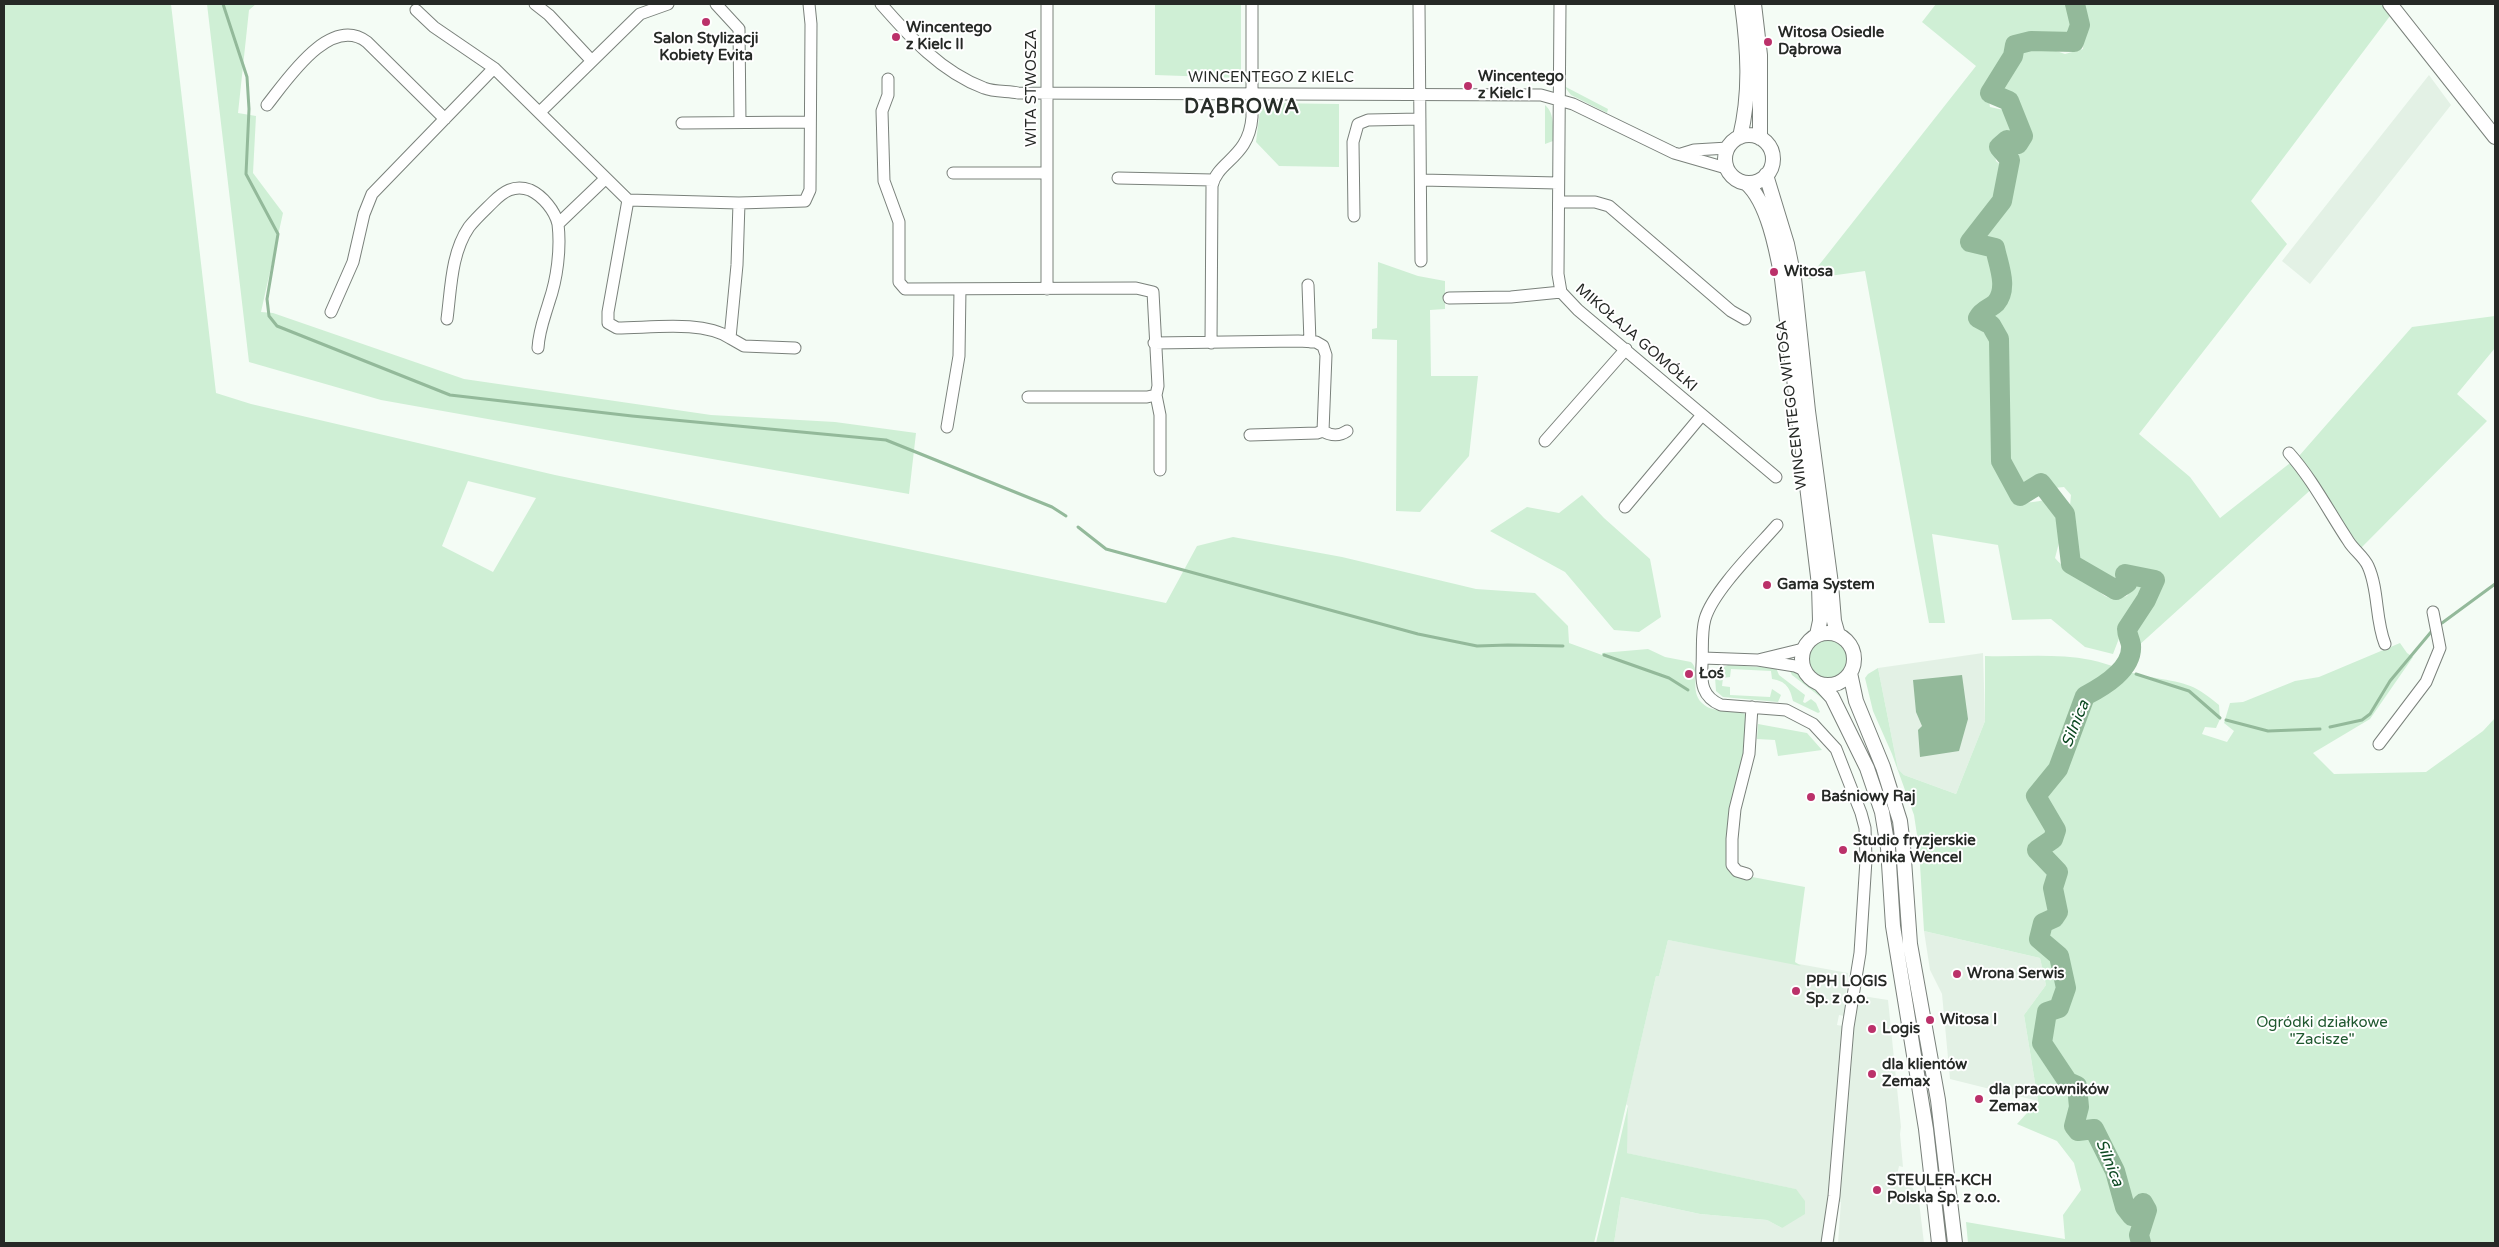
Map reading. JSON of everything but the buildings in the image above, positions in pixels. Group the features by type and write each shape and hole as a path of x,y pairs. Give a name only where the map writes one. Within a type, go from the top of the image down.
{"main road":[{"path":"1742,4 1749,73 1745,117 1740,137 1728,148 1725,158 1726,168 1731,175 1746,183 1757,181 1766,175 1772,164 1771,153 1760,138 1760,55 1754,4"},
{"path":"2390,4 2495,137"},
{"path":"1740,137 1760,138"},
{"name":"WINCENTEGO WITOSA","path":"1766,175 1787,244 1794,278 1808,411 1831,584 1834,621 1838,635"},
{"name":"WINCENTEGO WITOSA","path":"1746,183 1752,188 1764,213 1776,248 1782,279 1819,585 1820,621 1817,635"},
{"path":"1939,1243 1926,1129 1893,926 1888,848 1882,812 1867,768 1832,697 1822,685 1808,677 1802,660 1803,649 1817,635 1824,633 1838,635 1850,644 1853,651 1854,659 1850,673 1856,701 1883,767 1900,821 1908,925 1938,1100 1955,1243"},
{"path":"1822,685 1838,684 1850,673"}],"street":[{"path":"535,4 549,15 591,60"},
{"path":"540,112 640,14 668,4"},
{"path":"716,4 739,29 740,122"},
{"path":"416,10 434,27 494,68 540,112 604,179 628,200 739,203 805,201 810,190 811,24 808,4"},
{"name":"WINCENTEGO Z KIELC","path":"881,4 918,45 953,72 985,88 1018,93 1541,95 1559,99 1674,153 1726,168"},
{"name":"WITA STWOSZA","path":"1047,4 1047,289"},
{"path":"1211,343 1213,180 1236,156 1247,140 1252,122 1252,4"},
{"path":"1419,4 1420,261"},
{"name":"MIKOŁAJA GOMÓŁKI","path":"1560,4 1558,274 1561,292 1578,310 1776,476"},
{"path":"267,105 321,44 334,38 351,35 367,42 445,119"},
{"path":"331,312 353,262 364,214 372,194 494,68"},
{"path":"888,80 888,95 882,111 884,181 899,222 899,282 905,290 1151,290 1155,300 1154,343 1158,386 1156,395 1160,415 1160,470"},
{"path":"1354,216 1354,142 1358,124 1368,120 1420,119"},
{"path":"682,123 810,122"},
{"path":"1681,154 1694,150 1728,148"},
{"path":"954,173 1046,173"},
{"path":"1118,178 1213,180"},
{"path":"558,224 604,179"},
{"path":"1421,180 1558,183"},
{"path":"447,319 455,263 470,226 502,193 519,187 537,194 552,210 558,224 559,247 554,283 549,305 540,327 538,348"},
{"path":"628,200 608,312 608,323 617,328 697,328 711,330 744,346 796,348"},
{"path":"1559,202 1595,202 1609,206 1731,311 1745,319"},
{"path":"730,338 737,265 739,203"},
{"path":"1308,285 1310,342"},
{"path":"947,427 959,356 960,289"},
{"path":"1449,298 1561,292"},
{"path":"1154,343 1310,342 1320,344 1324,348 1326,355 1323,431"},
{"path":"1545,441 1626,349"},
{"path":"1028,397 1147,397 1156,395"},
{"path":"1624,507 1702,415"},
{"path":"1250,434 1317,434 1323,431 1335,434 1347,431"},
{"path":"2289,453 2312,484 2351,545 2367,563 2373,583 2380,629 2385,644"},
{"path":"1777,525 1721,590 1704,620 1703,689 1712,702 1721,705 1786,710 1812,723 1822,731 1836,749 1861,812 1865,828 1866,860 1860,953 1848,1027 1834,1196 1827,1243"},
{"path":"2379,744 2426,682 2430,673 2440,648 2433,612"},
{"path":"1758,660 1803,649"},
{"path":"1703,658 1758,660 1795,666 1804,670"},
{"path":"1747,874 1736,871 1732,865 1732,839 1735,809 1749,754 1752,707"}],"shaded area":[{"path":"2429,75 2451,105 2310,284 2282,261"},
{"path":"1983,653 1985,721 1956,794 1904,775 1898,769 1878,668"},
{"path":"1962,675 1968,719 1959,751 1920,757 1918,730 1922,726 1916,712 1913,680"},
{"path":"1924,931 2040,958 2046,985 2024,1015 2038,1101 1950,1079 1942,994 1930,970"},
{"path":"1668,940 1848,973 1844,1016 1839,1015 1837,1025 1843,1026 1829,1199 1847,1104 1856,995 1888,1000 1901,1127 1903,1167 1899,1166 1897,1175 1908,1178 1919,1202 1924,1243 1838,1243 1841,1202 1838,1201 1835,1243 1614,1243 1621,1197 1700,1214 1767,1220 1782,1228 1795,1189 1626,1153 1628,1106 1626,1104 1656,976 1659,976"}],"green space":[{"path":"4,4 171,4 216,393 251,404 555,475 1166,603 1197,546 1233,537 1342,557 1476,589 1535,593 1568,626 1569,643 1602,655 1602,653 1648,649 1665,657 1691,662 1695,670 1696,693 1702,703 1712,709 1736,711 1747,715 1749,719 1730,865 1747,876 1805,887 1795,962 1801,966 1668,940 1659,976 1656,976 1594,1243 4,1243","holes":["468,481 536,498 493,572 442,546"]},
{"path":"207,4 256,4 249,10 238,113 256,116 253,173 283,213 261,312 273,313 464,379 711,415 835,422 916,433 909,494 381,400 249,362"},
{"path":"1155,4 1241,4 1241,78 1155,75"},
{"path":"1936,4 2068,4 2073,8 2072,41 2067,43 2041,36 2014,42 1995,73 1990,90 1990,107 2008,111 2010,123 2016,137 2002,138 1994,147 1996,161 2004,169 2007,177 2006,185 1997,200 1977,222 1966,243 1972,250 1992,256 1998,292 1979,312 1974,322 1995,345 1998,371 1992,444 1997,465 2012,500 2033,502 2057,498 2064,499 2061,535 2055,558 2065,567 2090,581 2105,596 2117,598 2127,596 2132,588 2131,581 2138,579 2149,582 2148,592 2128,615 2113,654 2085,647 2051,619 2012,620 1998,545 1932,534 1945,623 1929,623 1865,271 1808,279 1976,66 1922,22"},
{"path":"2080,4 2399,4 2251,201 2287,244 2139,434 2190,477 2220,518 2299,456 2412,327 2495,316 2495,348 2457,394 2487,421 2361,548 2316,485 2127,656 2125,651 2140,617 2156,595 2159,580 2151,574 2143,572 2123,573 2124,583 2122,589 2110,588 2094,574 2067,558 2066,549 2071,495 2064,487 2020,493 2003,459 2000,432 2007,382 2004,340 1996,334 1986,320 1988,310 1999,306 2008,290 1998,248 1974,240 2006,201 2016,178 2014,159 2005,155 2002,147 2018,149 2026,137 2016,118 2011,100 1998,100 1994,90 2020,49 2042,46 2065,54 2083,49 2085,17"},
{"path":"1564,86 1608,109 1607,113 1571,95"},
{"path":"1266,103 1339,104 1339,167 1279,166 1256,142 1260,110"},
{"path":"1545,105 1552,117 1553,141 1545,144"},
{"path":"1378,262 1418,276 1445,281 1445,309 1430,310 1431,376 1478,376 1469,456 1420,512 1396,511 1397,340 1372,339 1372,329 1377,328"},
{"path":"1582,495 1604,518 1650,559 1661,617 1639,632 1614,630 1565,572 1490,531 1527,507 1559,513"},
{"path":"1832,639 1840,642 1846,648 1849,660 1846,672 1840,678 1824,681 1816,678 1810,672 1807,656 1810,648 1816,642"},
{"name":"Ogródki działkowe \"Zacisze\"","path":"2400,643 2407,653 2413,657 2370,719 2313,753 2334,774 2426,772 2483,731 2495,718 2495,1243 1968,1243 1966,1222 2065,1239 2063,1215 2081,1190 2074,1163 2057,1141 2017,1124 2038,1101 2024,1015 2046,985 2040,958 1924,931 1919,848 1914,815 1892,754 1873,711 1865,678 1878,668 1898,769 1904,775 1956,794 1985,721 1985,656 2078,658 2143,676 2187,685 2210,697 2219,705 2220,719 2216,728 2205,727 2202,734 2227,742 2234,731 2224,723 2230,703 2243,702 2295,681 2319,677"},
{"path":"1728,665 1776,668 1779,675 1805,695 1803,702 1805,703 1811,699 1816,703 1820,712 1818,713 1793,701 1787,686 1781,681 1772,679 1771,671 1731,669 1730,677 1723,678 1722,686 1730,687 1730,695 1770,697 1772,689 1781,695 1778,702 1723,697 1716,691 1715,677 1720,669"},
{"path":"1789,669 1810,683 1827,702 1792,675"},
{"path":"1758,724 1807,733 1822,750 1778,756 1775,740 1757,739"},
{"path":"1628,1106 1627,1153 1796,1189 1805,1201 1805,1214 1782,1228 1767,1220 1700,1214 1621,1197 1614,1243 1596,1243"}],"waterway":[{"path":"223,4 247,77 249,109 246,174 278,234 267,299 269,316 277,326 450,395 632,416 886,440 1052,507 1066,516"},
{"name":"Silnica","path":"2075,4 2080,25 2074,42 2031,41 2015,45 2013,56 1990,93 2009,101 2023,136 2018,144 2007,140 1999,147 2010,160 2002,201 1970,242 1995,248 2000,268 2002,283 2000,297 1996,303 1978,318 1991,325 1999,339 2001,461 2020,496 2041,483 2065,514 2071,564 2116,590 2127,583 2125,574 2155,580 2146,600 2127,629 2131,645 2127,662 2116,676 2085,696 2058,769 2036,796 2056,830 2053,839 2037,850 2058,872 2053,888 2058,912 2054,918 2043,923 2039,939 2059,956 2066,988 2059,1008 2047,1012 2042,1043 2068,1082 2077,1086 2079,1107 2074,1126 2078,1131 2094,1129 2115,1171 2125,1207 2132,1216 2143,1203 2147,1210 2139,1235 2141,1243"},
{"path":"1078,527 1106,549 1418,634 1477,646 1563,646"},
{"path":"2442,623 2495,584"},
{"path":"2330,727 2362,720 2370,714 2390,681 2431,632"},
{"path":"1604,655 1669,678 1688,690"},
{"path":"2136,674 2189,691 2220,718"},
{"path":"2226,720 2268,731 2320,729"}],"place":[{"name":"Salon Stylizacji Kobiety Evita","path":"706,22"},
{"name":"Wincentego z Kielc II","path":"896,37"},
{"name":"Witosa Osiedle Dąbrowa","path":"1768,42"},
{"name":"Wincentego z Kielc I","path":"1468,86"},
{"name":"Witosa","path":"1774,272"},
{"name":"Gama System","path":"1767,585"},
{"name":"Łoś","path":"1689,674"},
{"name":"Baśniowy Raj","path":"1811,797"},
{"name":"Studio fryzjerskie Monika Wencel","path":"1843,850"},
{"name":"Wrona Serwis","path":"1957,974"},
{"name":"PPH LOGIS Sp. z o.o.","path":"1796,991"},
{"name":"Witosa I","path":"1930,1020"},
{"name":"Logis","path":"1872,1029"},
{"name":"dla klientów Zemax","path":"1872,1074"},
{"name":"dla pracowników Zemax","path":"1979,1099"},
{"name":"STEULER-KCH Polska Sp. z o.o.","path":"1877,1190"}],"district":[{"name":"DĄBROWA","path":"1242,108"}]}
